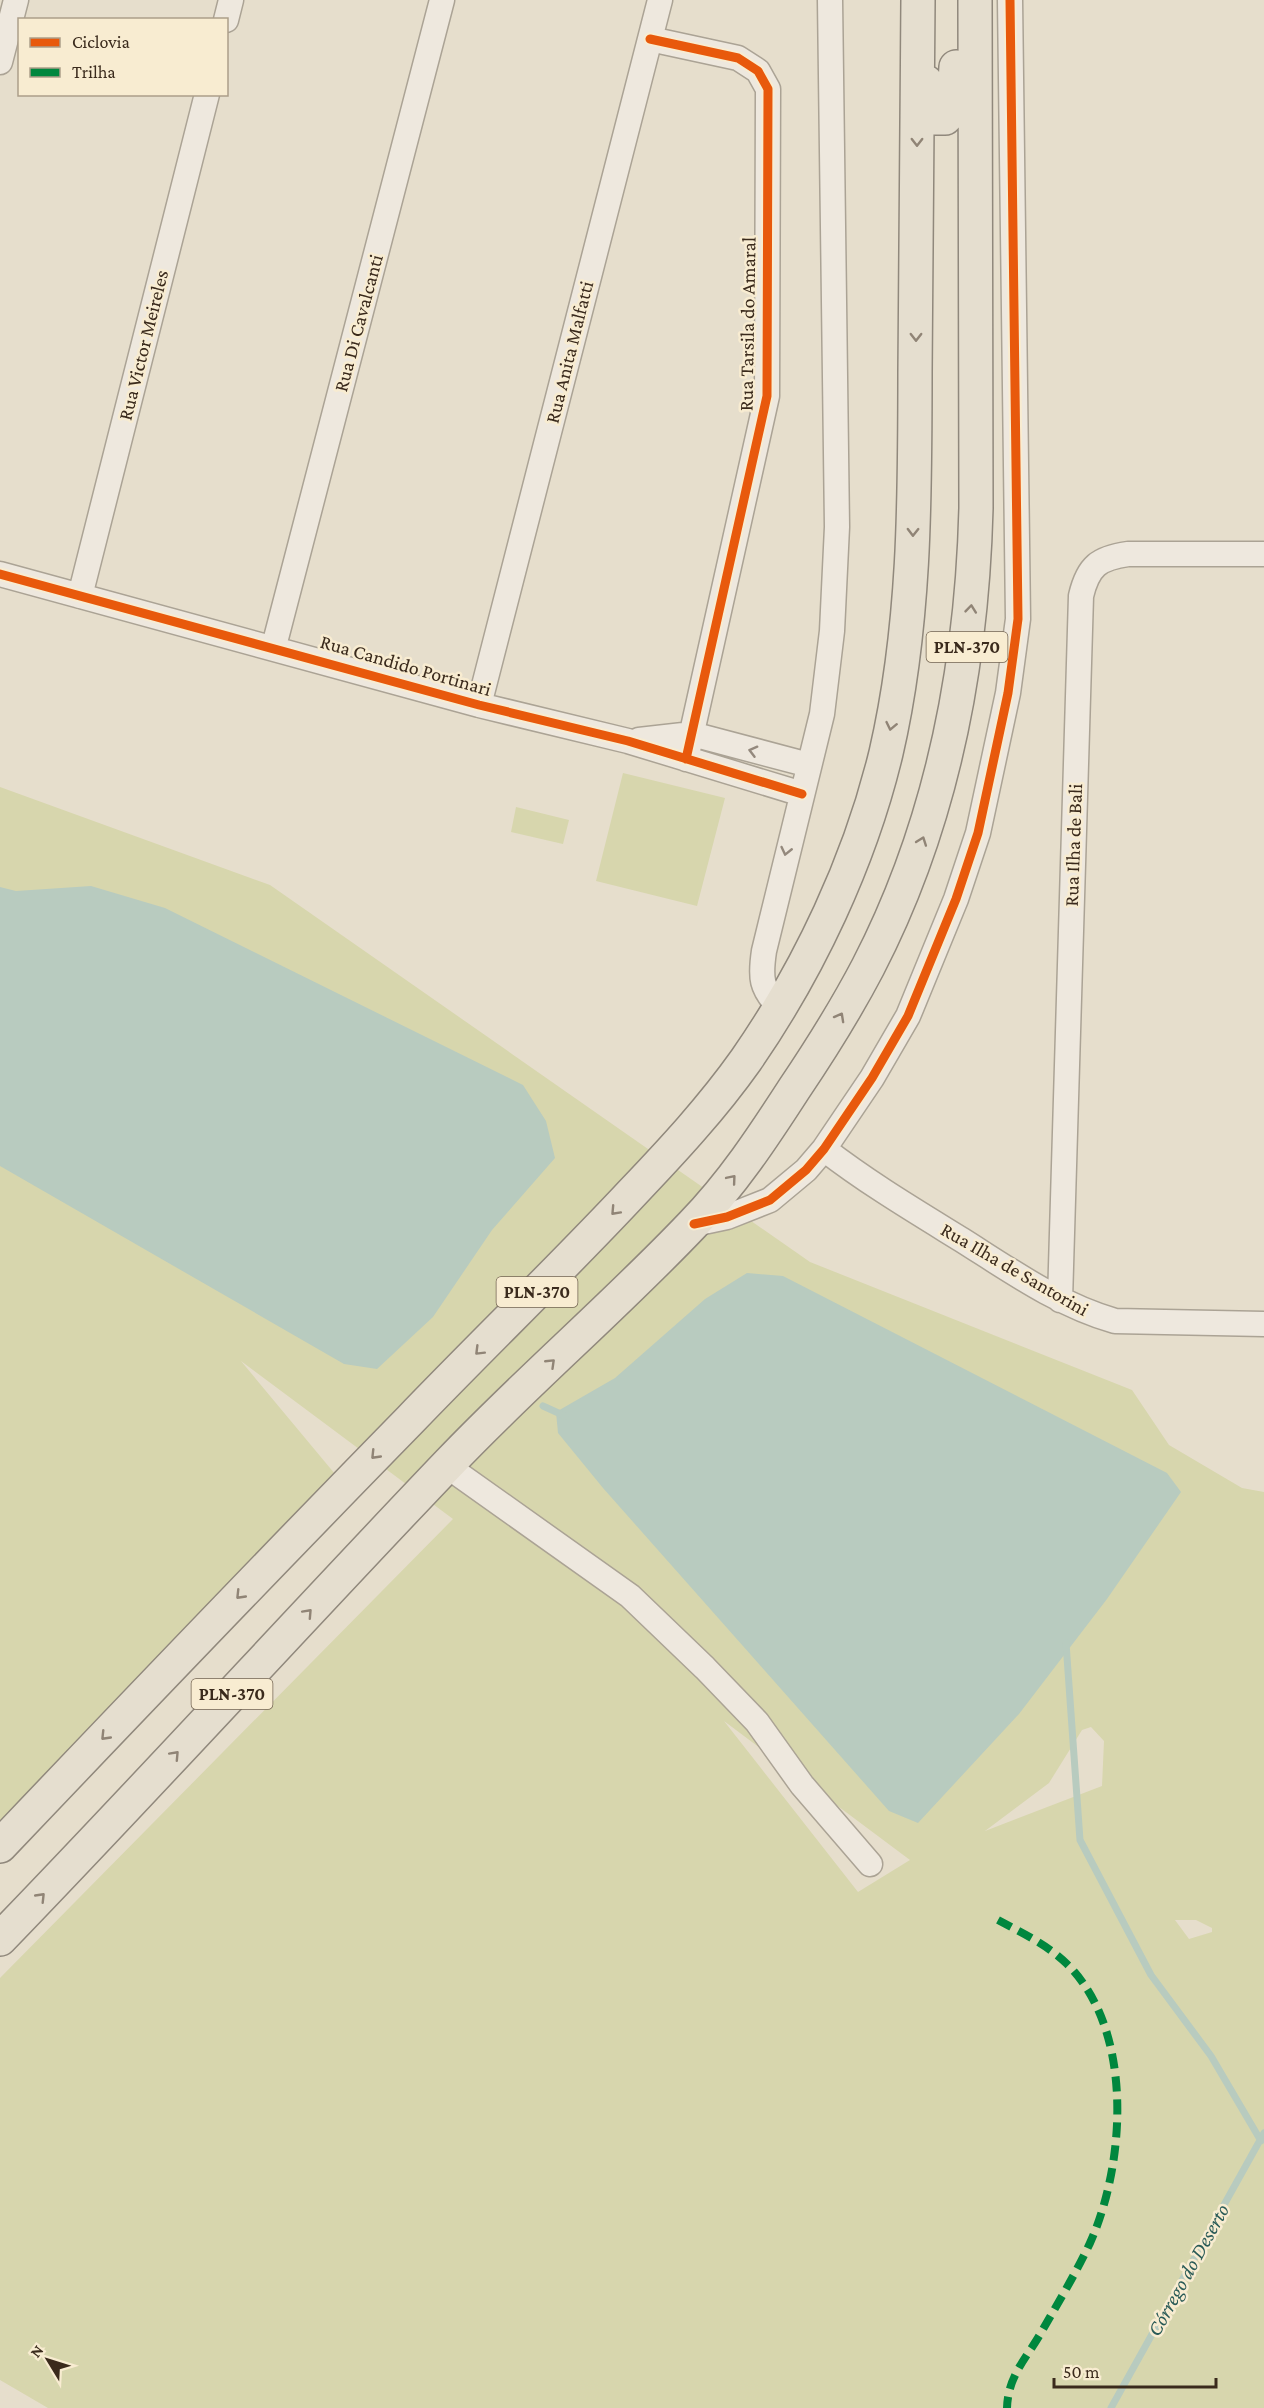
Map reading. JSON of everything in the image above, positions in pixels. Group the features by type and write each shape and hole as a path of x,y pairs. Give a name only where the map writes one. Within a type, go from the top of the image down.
{"main road":[{"path":"918,0 925,26 925,103 929,114 939,119 945,118 953,110 958,0"},
{"name":"PLN-370","path":"0,1846 647,1177 702,1116 745,1061 779,1007 843,882 869,816 902,675 911,598 915,461 918,0"},
{"name":"PLN-370","path":"0,1939 447,1466 694,1224 750,1157 830,1035 869,966 904,889 931,815 952,732 967,644 974,572 975,0"}],"street":[{"path":"0,62 16,0"},
{"path":"226,18 231,0"},
{"name":"Rua Di Cavalcanti","path":"274,646 442,0"},
{"name":"Rua Anita Malfatti","path":"479,705 660,0"},
{"path":"779,1007 766,993 761,973 779,881 822,714 832,631 837,527 830,0"},
{"path":"694,1224 727,1217 770,1200 806,1170 824,1149 872,1078 908,1016 956,899 978,833 1008,693 1018,619 1010,0"},
{"name":"Rua Tarsila do Amaral","path":"650,39 738,58 758,71 768,88 767,396 686,759"},
{"name":"Rua Victor Meireles","path":"80,596 206,96"},
{"name":"Rua Ilha de Bali","path":"1060,1300 1080,608 1084,583 1090,571 1108,557 1128,554 1264,554"},
{"name":"Rua Candido Portinari","path":"0,574 274,646 479,705 628,741 802,794"},
{"name":"Rua Candido Portinari","path":"628,741 692,734 809,765"},
{"name":"Rua Ilha de Santorini","path":"824,1149 859,1176 1060,1300 1115,1321 1264,1324"},
{"path":"447,1466 630,1596 757,1722 802,1785 870,1864"}],"green space":[{"path":"623,773 725,798 697,906 596,881"},
{"path":"0,787 270,885 810,1262 1132,1390 1169,1445 1242,1488 1264,1492 1264,2408 48,2408 0,2380 0,1978 453,1519 241,1361 345,1486 0,1847","holes":["724,1721 910,1860 858,1892","1091,1727 1104,1741 1102,1786 985,1831 1049,1783 1082,1730","1175,1920 1196,1920 1212,1928 1212,1932 1189,1939"]},
{"path":"516,807 569,820 563,844 511,832"}],"shaded area":[{"path":"91,886 165,908 523,1085 546,1121 555,1158 492,1230 433,1317 377,1369 344,1364 0,1166 0,887 16,891"},
{"path":"747,1273 783,1276 1167,1473 1181,1492 1107,1599 1019,1714 918,1823 889,1811 603,1488 558,1433 556,1412 615,1378 705,1299"}],"waterway":[{"path":"543,1406 565,1416"},
{"path":"1066,1643 1080,1840 1151,1975 1211,2056 1261,2141"},
{"name":"Córrego do Deserto","path":"1111,2408 1264,2133"}],"marked path":[{"path":"998,1920 1060,1957 1089,1992 1104,2024 1113,2060 1117,2098 1116,2137 1111,2175 1102,2211 1079,2265 1019,2367 1008,2396 1007,2408"}],"cycle path":[{"path":"694,1224 727,1217 770,1200 806,1170 824,1149 872,1078 908,1016 956,899 978,833 1008,693 1018,619 1010,0"},
{"path":"650,39 738,58 758,71 768,89 767,396 686,759"},
{"path":"0,574 479,705 628,741 802,794"}]}
